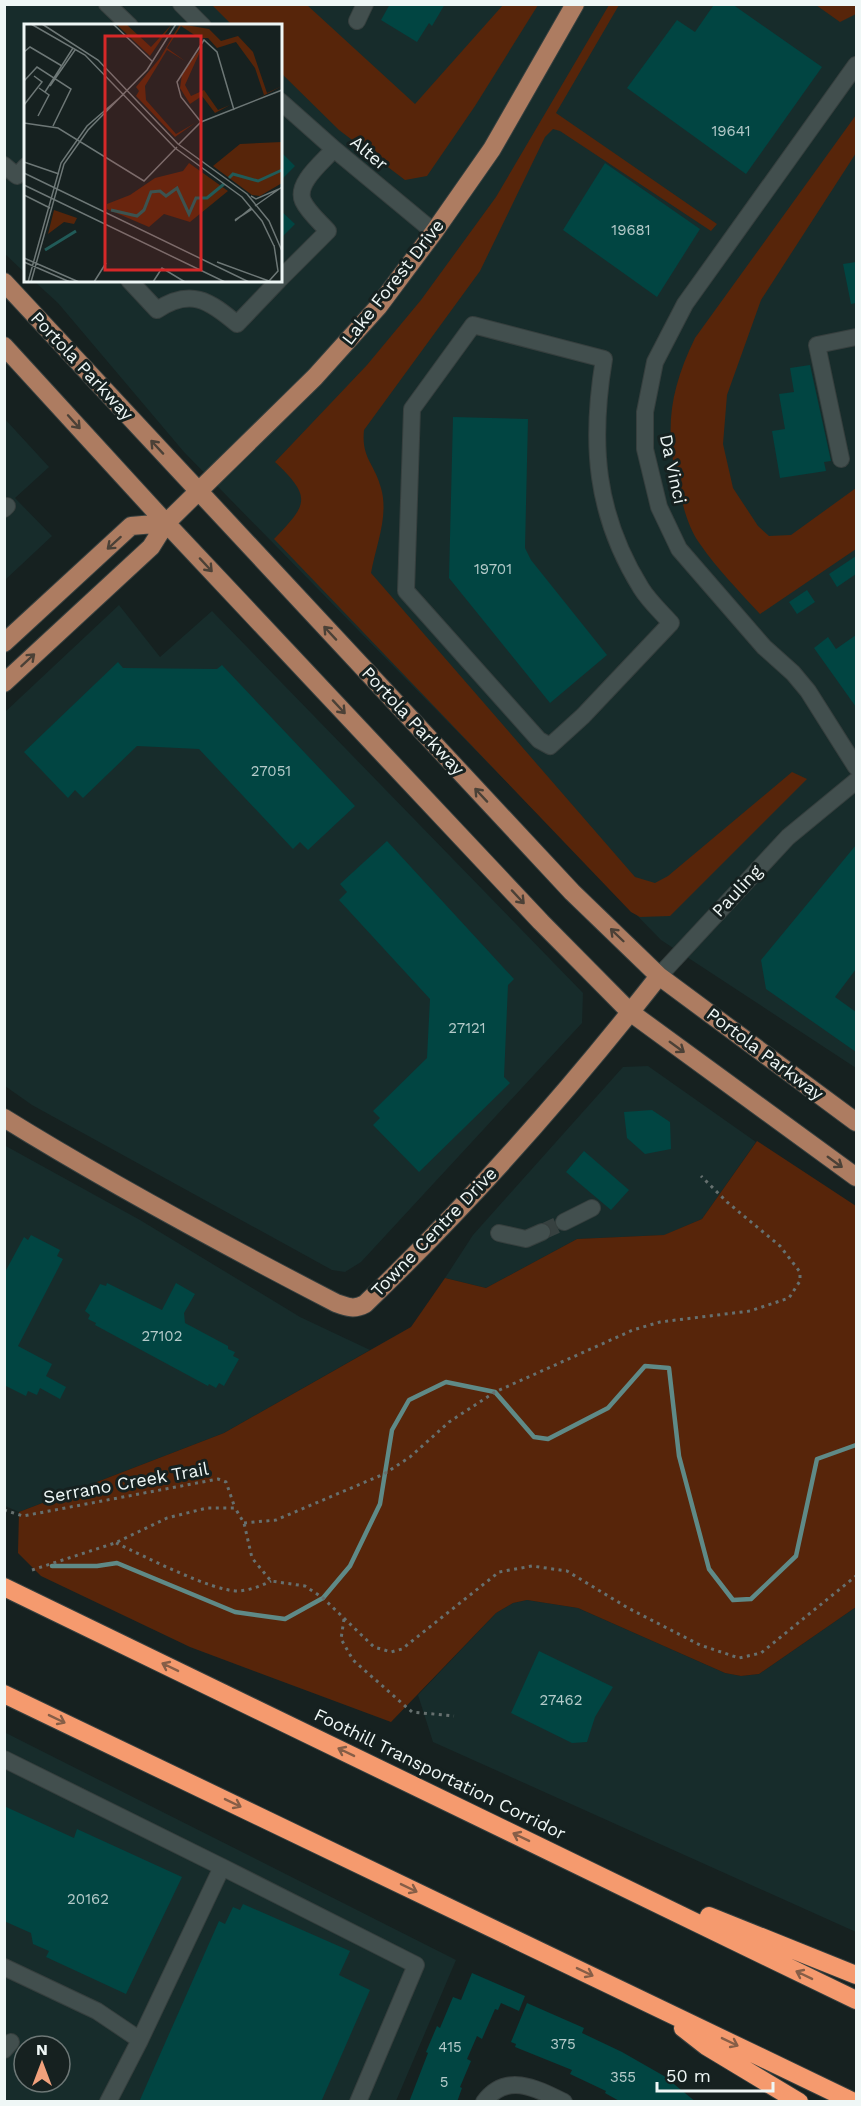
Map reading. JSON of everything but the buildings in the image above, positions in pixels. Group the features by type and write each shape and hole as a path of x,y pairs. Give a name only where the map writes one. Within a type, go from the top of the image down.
{"highway":[{"name":"Foothill Transportation Corridor","path":"4,1587 856,2000"},
{"path":"4,1694 854,2102"},
{"path":"574,1862 856,1975"},
{"path":"658,2008 706,2046 799,2102"}],"main road":[{"name":"Lake Forest Drive","path":"4,683 151,547 166,523 197,490 315,377 378,307 492,149 575,4"},
{"name":"Portola Parkway","path":"4,282 572,892 659,976 856,1122"},
{"path":"4,346 166,523 541,921 630,1012 856,1177"},
{"path":"4,643 131,526 166,523"},
{"name":"Pauling","path":"630,1012 659,976"},
{"name":"Towne Centre Drive","path":"4,1118 127,1191 252,1259 336,1303 357,1308 365,1304 428,1243 564,1094 630,1012"}],"street":[{"path":"107,4 128,24"},
{"path":"181,4 201,24"},
{"path":"357,21 365,4"},
{"name":"Da Vinci","path":"856,65 685,304 655,362 645,412 645,449 659,507 678,549 764,647 793,673 808,691 856,767"},
{"name":"Alter","path":"282,103 434,232"},
{"path":"282,278 328,231 305,205 302,190 334,149"},
{"path":"4,165 17,176 24,168"},
{"path":"131,282 157,310 168,303 185,298 197,298 217,307 237,324 278,282"},
{"path":"473,325 604,359 597,401 597,459 604,503 624,556 642,590 671,622 583,716 550,746 539,740 406,591 412,409 473,325"},
{"path":"841,459 817,345 856,337"},
{"name":"Pauling","path":"659,976 788,837 856,781"},
{"path":"564,1222 592,1208"},
{"path":"499,1233 526,1239 542,1232"},
{"path":"4,1759 416,1965 358,2102"},
{"path":"108,2102 222,1867"},
{"path":"4,1967 97,2011 140,2040"},
{"path":"488,2096 507,2085 518,2084 564,2102"}],"path":[{"path":"244,1523 276,1520 384,1474 410,1457 449,1422 495,1392 633,1330 660,1322 750,1311 789,1298 800,1281 800,1272 780,1246 727,1202 701,1176"},
{"name":"Serrano Creek Trail","path":"4,1510 23,1516 218,1479 226,1482 244,1523 252,1558 271,1581"},
{"path":"32,1570 115,1543 167,1518 207,1508 236,1508"},
{"path":"115,1543 216,1587 238,1591 260,1587 271,1581 305,1586 324,1598 374,1647 391,1652 402,1649 499,1572 532,1566 567,1571 628,1608 700,1645 739,1658 761,1653 856,1576"},
{"path":"344,1619 341,1639 352,1660 412,1712 454,1716"}],"shaded area":[{"path":"4,5 856,5 856,1068 661,940 184,452 58,303 35,282 282,282 282,24 24,24 24,272 5,254"},
{"path":"212,5 307,5 415,104 503,5 538,5 475,106 427,176 405,180 339,130 282,74 282,24 231,24"},
{"path":"609,5 619,5 556,113 717,224 711,231 560,131 553,129 545,137 480,271 364,430 365,448 381,488 384,509 371,573 635,877 655,883 668,876 792,772 807,779 670,916 640,917 631,912 274,539 294,517 301,500 295,484 275,462 367,365 421,300 496,197"},
{"path":"816,5 856,5 856,14 840,22"},
{"path":"856,115 856,153 761,300 727,395 723,444 733,488 758,526 769,536 791,535 856,488 856,549 760,614 728,580 696,538 690,526 685,513 672,451 671,414 674,396 695,338"},
{"path":"4,418 49,467 15,498 52,536 5,580"},
{"path":"119,605 160,657 212,611 583,993 582,1023 361,1262 345,1272 332,1270 32,1105 5,1086 5,712"},
{"path":"648,1066 756,1142 702,1219 665,1235 577,1239 486,1288 445,1278 473,1235 623,1067"},
{"path":"757,1141 856,1206 856,1607 759,1674 741,1676 725,1673 578,1608 527,1600 513,1603 496,1613 391,1722 190,1647 41,1576 18,1553 19,1512 224,1433 411,1327 445,1278 486,1288 577,1239 664,1235 702,1219"},
{"path":"4,1145 140,1220 300,1317 370,1350 224,1433 19,1512 5,1506"},
{"path":"527,1600 578,1608 725,1673 741,1676 759,1674 856,1607 856,1932 433,1742 418,1695 496,1613 513,1603"},
{"path":"4,1732 456,1960 396,2101 5,2101"}],"waterway":[{"path":"52,1566 97,1566 117,1563 235,1612 285,1619 323,1598 350,1566 380,1504 392,1430 409,1400 446,1382 495,1392 534,1437 548,1439 608,1408 645,1366 669,1368 679,1456 709,1569 733,1600 751,1599 796,1556 817,1459 856,1445"}],"tunnel":[{"path":"542,1232 564,1222"}]}
